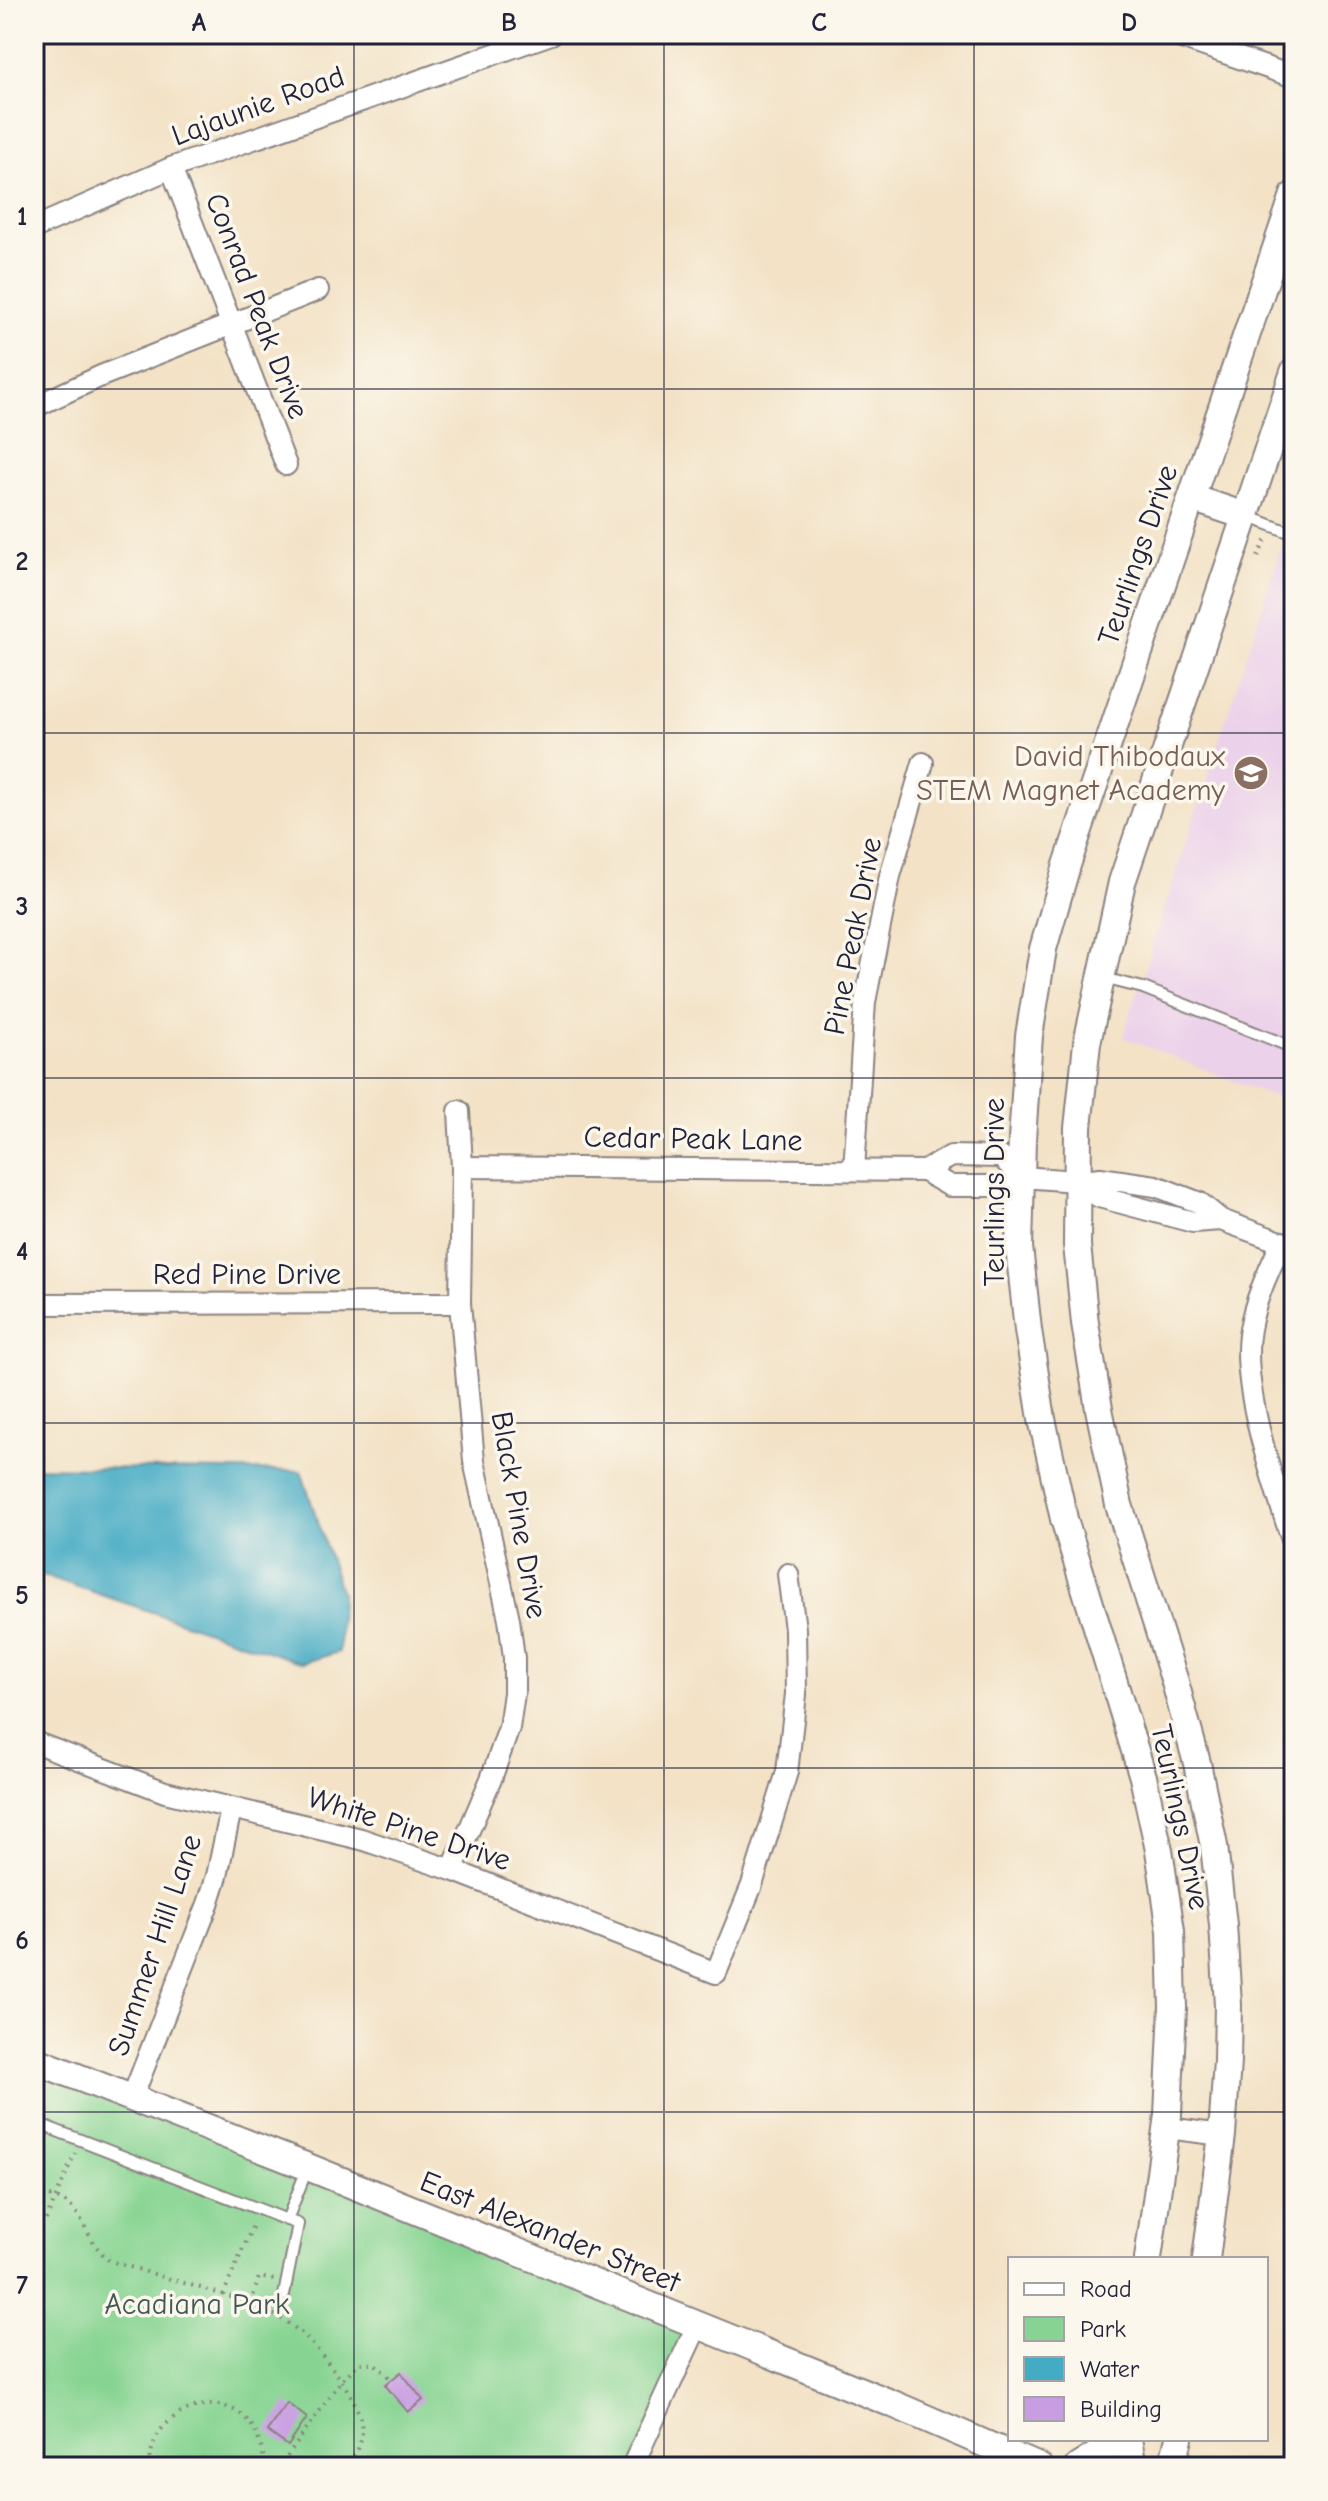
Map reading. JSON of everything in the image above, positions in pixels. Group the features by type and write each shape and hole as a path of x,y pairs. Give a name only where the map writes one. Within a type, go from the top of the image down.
{"street":[{"name":"Lajaunie Road","path":"34,228 171,168 551,34"},
{"path":"1170,34 1294,77"},
{"name":"Conrad Peak Drive","path":"171,168 286,465"},
{"name":"Teurlings Drive","path":"1148,2257 1167,2128 1173,1992 1171,1931 1159,1850 1143,1777 1064,1519 1042,1419 1019,1247 1029,1036 1043,949 1093,782 1294,195"},
{"path":"34,407 101,376 318,290"},
{"name":"Teurlings Drive","path":"1206,2257 1222,2135 1227,2061 1228,2005 1223,1925 1214,1846 1197,1763 1119,1505 1099,1409 1085,1323 1077,1245 1078,1128 1087,1043 1122,882 1294,372"},
{"path":"1192,498 1245,516"},
{"name":"Pine Peak Drive","path":"854,1170 865,1002 890,876 923,763"},
{"name":"Black Pine Drive","path":"452,1870 509,1728 514,1693 509,1619 474,1461 460,1303 462,1167 459,1111"},
{"name":"Cedar Peak Lane","path":"462,1167 924,1171 950,1186 1001,1186 1022,1177 1001,1157 951,1156 924,1171"},
{"path":"1022,1177 1076,1181 1100,1178 1156,1186 1200,1203 1221,1220 1288,1245 1255,1305 1247,1357 1260,1431 1294,1546"},
{"name":"Red Pine Drive","path":"34,1304 460,1303"},
{"name":"White Pine Drive","path":"34,1742 165,1792 361,1839 452,1870 716,1973 752,1885 787,1772 796,1694 795,1629 788,1574"},
{"name":"Summer Hill Lane","path":"132,2098 208,1904 231,1809"},
{"name":"East Alexander Street","path":"34,2060 308,2167 893,2404 1039,2467"},
{"path":"1167,2128 1222,2135"},
{"path":"632,2467 697,2326"},
{"path":"1078,2467 1114,2441"},
{"path":"1128,2441 1133,2467"},
{"path":"1171,2467 1178,2441"}],"lane":[{"path":"1245,516 1294,534"},
{"path":"1101,978 1143,988 1294,1048"},
{"path":"34,2122 298,2224 284,2295"},
{"path":"287,2220 308,2167"}],"path":[{"path":"46,2220 81,2140"},
{"path":"34,2194 56,2198 78,2212 100,2254 110,2261 251,2303 300,2332 341,2381 360,2411 362,2431 354,2459 343,2467"},
{"path":"223,2295 260,2209"},
{"path":"251,2303 259,2277 286,2283"},
{"path":"149,2467 152,2446 170,2420 187,2409 203,2404 217,2405 244,2417 254,2430 266,2466 279,2462 287,2457 341,2381 359,2363 374,2363 389,2377"}],"shaded area":[{"name":"David Thibodaux STEM Magnet Academy","path":"1294,509 1294,1105 1123,1037"}],"green space":[{"name":"Acadiana Park","path":"34,2063 697,2326 636,2467 34,2467"}],"water":[{"path":"34,1467 301,1471 341,1593 339,1652 302,1663 34,1572"}],"building":[{"path":"401,2372 423,2400 408,2412 385,2385"},
{"path":"287,2403 307,2418 288,2446 267,2431"}],"railway":[{"path":"34,35 40,34"}],"place":[{"name":"David Thibodaux STEM Magnet Academy","path":"1251,773"}]}
